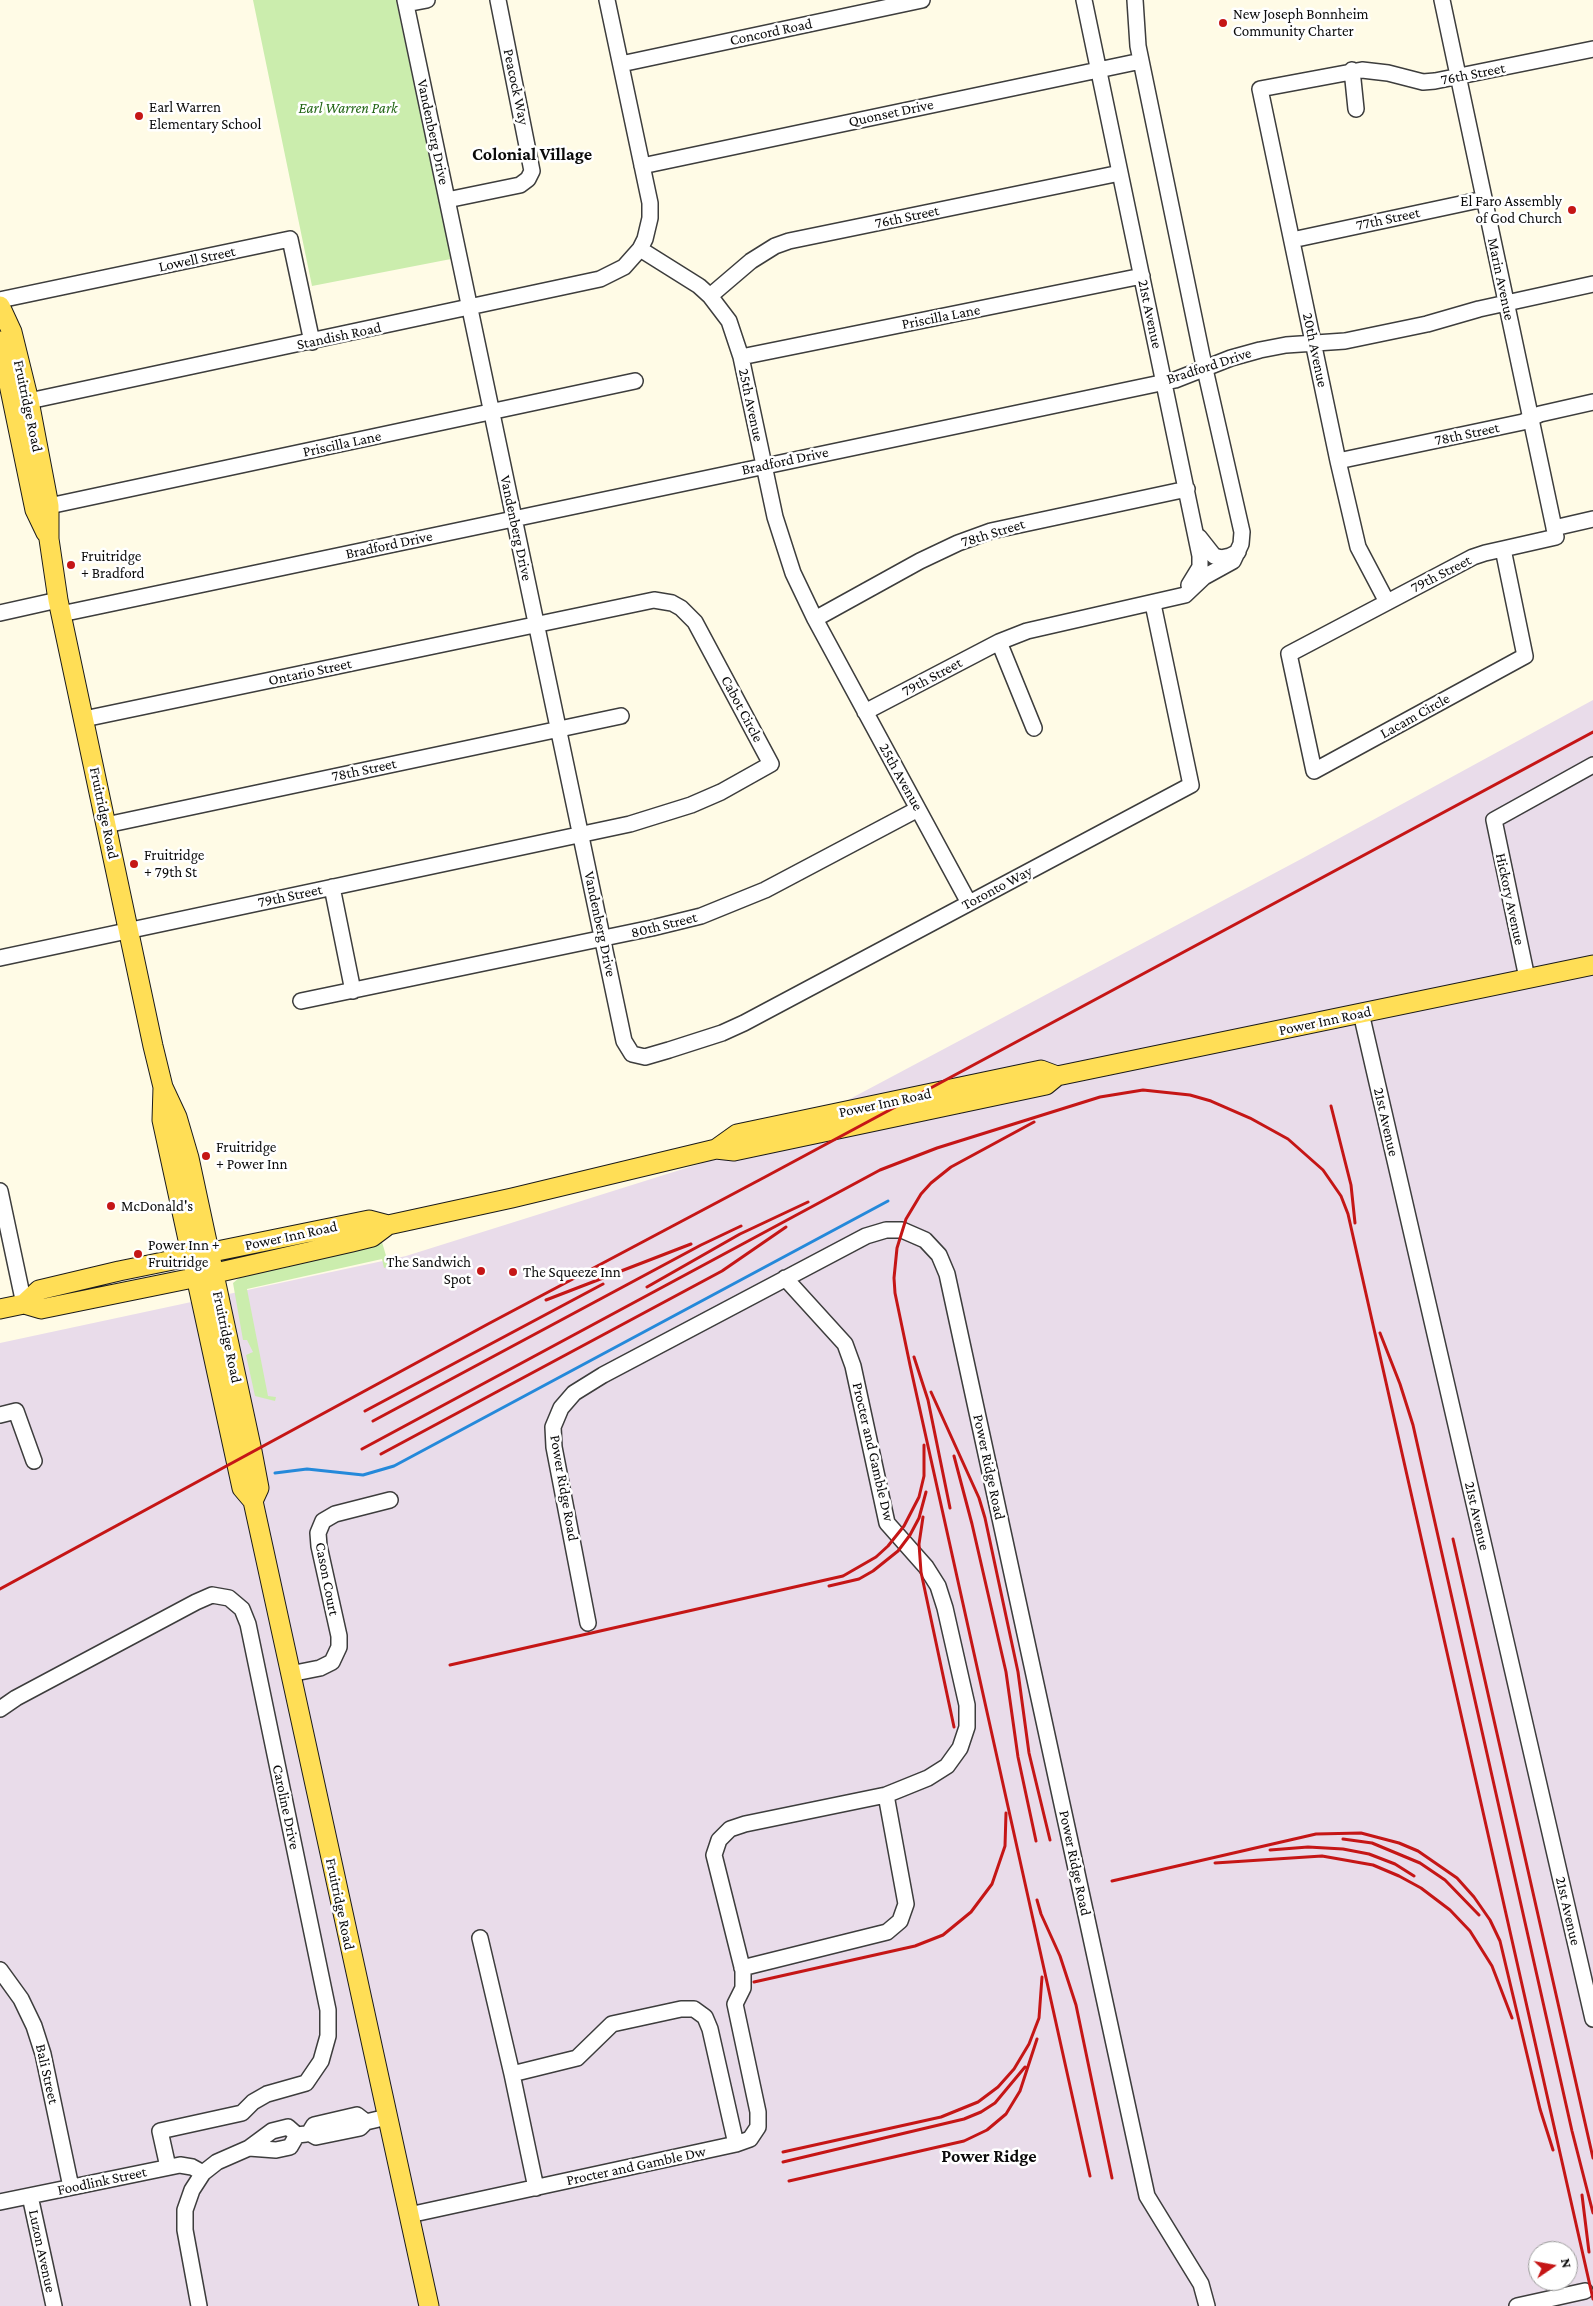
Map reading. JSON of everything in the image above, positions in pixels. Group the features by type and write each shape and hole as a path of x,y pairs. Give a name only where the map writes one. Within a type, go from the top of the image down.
{"main road":[{"name":"Fruitridge Road","path":"0,306 12,332 29,401 49,506 49,538 60,607 163,1087 162,1120 201,1255 242,1488 253,1501 429,2306"},
{"name":"Fruitridge Road","path":"0,341 35,510 49,538"},
{"name":"Power Inn Road","path":"0,1309 24,1304 41,1309 205,1275 372,1237 388,1225 512,1198 588,1178 716,1149 734,1151 1046,1085 1057,1076 1593,965"},
{"name":"Power Inn Road","path":"24,1304 39,1290 369,1220 388,1225"}],"street":[{"path":"406,2 428,0"},
{"name":"Peacock Way","path":"447,200 520,185 528,179 532,171 498,0"},
{"path":"607,0 650,203 648,230 640,249"},
{"name":"Concord Road","path":"621,64 922,0"},
{"name":"21st Avenue","path":"1084,0 1200,556 1200,567 1192,583 1178,597"},
{"path":"1135,0 1141,61 1205,368 1242,532 1242,544 1233,561 1204,577 1188,594 1153,604"},
{"name":"Marin Avenue","path":"1442,0 1554,528"},
{"name":"Vandenberg Drive","path":"406,2 624,1041 632,1054"},
{"name":"76th Street","path":"1261,91 1260,89 1352,70 1388,73 1423,82 1459,77 1593,49"},
{"name":"Quonset Drive","path":"642,166 1141,61"},
{"path":"1352,70 1356,109"},
{"name":"20th Avenue","path":"1261,91 1338,461 1358,547 1387,602"},
{"name":"76th Street","path":"710,296 751,260 775,246 789,241 1120,172"},
{"name":"77th Street","path":"1292,240 1484,199"},
{"name":"Lowell Street","path":"0,300 290,239 312,342"},
{"name":"25th Avenue","path":"640,249 699,286 710,296 729,321 740,357 783,546 793,573 815,619 969,903"},
{"name":"Standish Road","path":"29,401 600,279 624,267 640,249"},
{"name":"Priscilla Lane","path":"740,357 1142,276"},
{"path":"1506,303 1593,284"},
{"name":"Bradford Drive","path":"0,613 60,607 514,518 1164,382 1181,378 1260,350 1313,342 1354,339 1427,324 1506,303"},
{"name":"Priscilla Lane","path":"49,506 635,381"},
{"name":"78th Street","path":"1338,461 1523,422 1540,414 1593,402"},
{"name":"78th Street","path":"815,619 920,561 958,543 991,531 1187,489"},
{"name":"79th Street","path":"1289,654 1473,557 1556,537 1554,528 1593,519"},
{"path":"1195,530 1203,544 1214,556 1221,558 1238,552"},
{"name":"Lacam Circle","path":"1289,654 1314,771 1525,656 1503,549"},
{"name":"Cabot Circle","path":"537,624 647,601 664,601 680,608 695,622 771,764 721,792 691,805 630,824 581,835"},
{"name":"79th Street","path":"866,712 999,642 1048,625 1153,604"},
{"name":"Toronto Way","path":"632,1054 645,1056 722,1033 1191,785 1153,604"},
{"name":"Ontario Street","path":"84,719 537,624"},
{"path":"999,642 1034,728"},
{"name":"78th Street","path":"106,825 621,716"},
{"name":"Hickory Avenue","path":"1527,978 1494,820 1593,765"},
{"name":"80th Street","path":"301,1002 677,923 733,904 764,890 918,809"},
{"name":"79th Street","path":"0,958 581,835"},
{"path":"332,887 353,991"},
{"name":"21st Avenue","path":"1361,1013 1593,2019"},
{"path":"0,1191 24,1304"},
{"name":"Power Ridge Road","path":"588,1623 554,1447 553,1427 560,1408 574,1392 866,1236 886,1230 906,1231 925,1240 939,1255 947,1274 1147,2196 1201,2284 1207,2306"},
{"name":"Procter and Gamble Dw","path":"409,2215 736,2144 750,2139 758,2127 758,2112 735,2004 743,1988 742,1968 714,1855 719,1840 730,1829 745,1824 886,1794 928,1778 947,1766 960,1748 967,1727 967,1705 945,1608 938,1586 926,1567 887,1523 853,1366 845,1344 785,1278"},
{"path":"0,1415 16,1411 34,1461"},
{"name":"Cason Court","path":"290,1674 320,1668 332,1662 339,1647 339,1636 319,1546 318,1533 323,1521 336,1514 390,1500"},
{"name":"Caroline Drive","path":"0,1709 16,1698 196,1602 212,1596 229,1598 242,1609 248,1624 328,2010 328,2036 321,2061 306,2083 267,2094 253,2102 242,2113 160,2131 168,2167"},
{"path":"742,1968 887,1932 900,1921 906,1904 886,1794"},
{"path":"480,1938 536,2188"},
{"name":"Bali Street","path":"0,1970 21,1999 34,2026 43,2054 71,2187"},
{"path":"512,2074 577,2058 612,2024 681,2009 694,2009 705,2017 710,2029 736,2144"},
{"path":"200,2306 185,2230 185,2210 192,2190 203,2173 217,2162 249,2148 276,2150 290,2147 303,2134 316,2137 360,2128 366,2122 388,2117"},
{"name":"Foodlink Street","path":"0,2202 180,2165 192,2167 203,2173"},
{"name":"Luzon Avenue","path":"30,2196 54,2306"},
{"path":"1517,2306 1585,2291"}],"shaded area":[{"path":"1593,700 1593,2306 0,2306 0,1343 406,1256 769,1142 1303,858"}],"green space":[{"name":"Earl Warren Park","path":"253,0 396,0 451,259 312,286"},
{"path":"382,1242 389,1266 384,1268 382,1259 247,1289 268,1396 276,1397 275,1401 255,1396 246,1355 253,1352 247,1340 243,1340 233,1283 239,1278"}],"waterway":[{"path":"275,1473 307,1469 363,1475 394,1466 888,1201"}],"railway":[{"path":"0,1589 488,1324 1593,732"},
{"path":"362,1449 880,1170 937,1148 1100,1097 1143,1090 1190,1095 1211,1101 1250,1118 1288,1139 1323,1170 1341,1196 1348,1214 1593,2299"},
{"path":"1331,1106 1351,1185 1355,1223"},
{"path":"1034,1122 951,1167 921,1194 906,1219 897,1248 894,1278 895,1293 910,1365 1090,2176"},
{"path":"647,1287 740,1234 808,1202"},
{"path":"373,1421 701,1245 741,1226"},
{"path":"381,1454 722,1271 786,1227"},
{"path":"546,1300 691,1244"},
{"path":"365,1411 603,1284"},
{"path":"1380,1333 1400,1384 1413,1425 1572,2131 1593,2213"},
{"path":"914,1357 928,1400 950,1508"},
{"path":"931,1392 979,1498 985,1518 1018,1672 1029,1753 1050,1840"},
{"path":"450,1665 843,1576 876,1557 888,1546 904,1526 919,1497 924,1476 924,1445"},
{"path":"954,1456 972,1524 1006,1672 1018,1757 1036,1841"},
{"path":"829,1586 859,1579 873,1571 898,1551 910,1535 919,1518 926,1492"},
{"path":"923,1517 919,1544 921,1572 954,1727"},
{"path":"1453,1539 1593,2158"},
{"path":"754,1982 915,1946 943,1935 971,1912 992,1884 1005,1846 1006,1813"},
{"path":"1112,1881 1316,1834 1361,1833 1399,1843 1418,1851 1457,1878 1474,1897 1490,1920 1500,1941 1540,2109 1553,2150"},
{"path":"1343,1839 1372,1843 1420,1863 1445,1880 1479,1915"},
{"path":"1270,1850 1308,1847 1343,1849 1369,1854 1395,1864 1414,1876"},
{"path":"1215,1863 1322,1856 1373,1865 1399,1876 1421,1888 1450,1910 1470,1931 1492,1966 1512,2018"},
{"path":"1037,1900 1041,1914 1060,1956 1076,2005 1112,2178"},
{"path":"783,2152 941,2117 978,2102 998,2087 1014,2069 1029,2044 1039,2018 1042,1977"},
{"path":"789,2181 964,2141 987,2130 1006,2114 1020,2091 1037,2039"},
{"path":"783,2162 964,2119 981,2112 995,2103 1025,2067"},
{"path":"1582,2195 1589,2252"}],"place":[{"name":"New Joseph Bonnheim Community Charter","path":"1223,23"},
{"name":"Earl Warren Elementary School","path":"139,116"},
{"name":"El Faro Assembly of God Church","path":"1572,210"},
{"name":"Fruitridge + Bradford","path":"71,565"},
{"name":"Fruitridge + 79th St","path":"134,864"},
{"name":"Fruitridge + Power Inn","path":"206,1156"},
{"name":"McDonald's","path":"111,1206"},
{"name":"Power Inn + Fruitridge","path":"138,1254"},
{"name":"The Sandwich Spot","path":"481,1271"},
{"name":"The Squeeze Inn","path":"513,1272"}],"district":[{"name":"Colonial Village","path":"532,154"},
{"name":"Power Ridge","path":"989,2156"}]}
